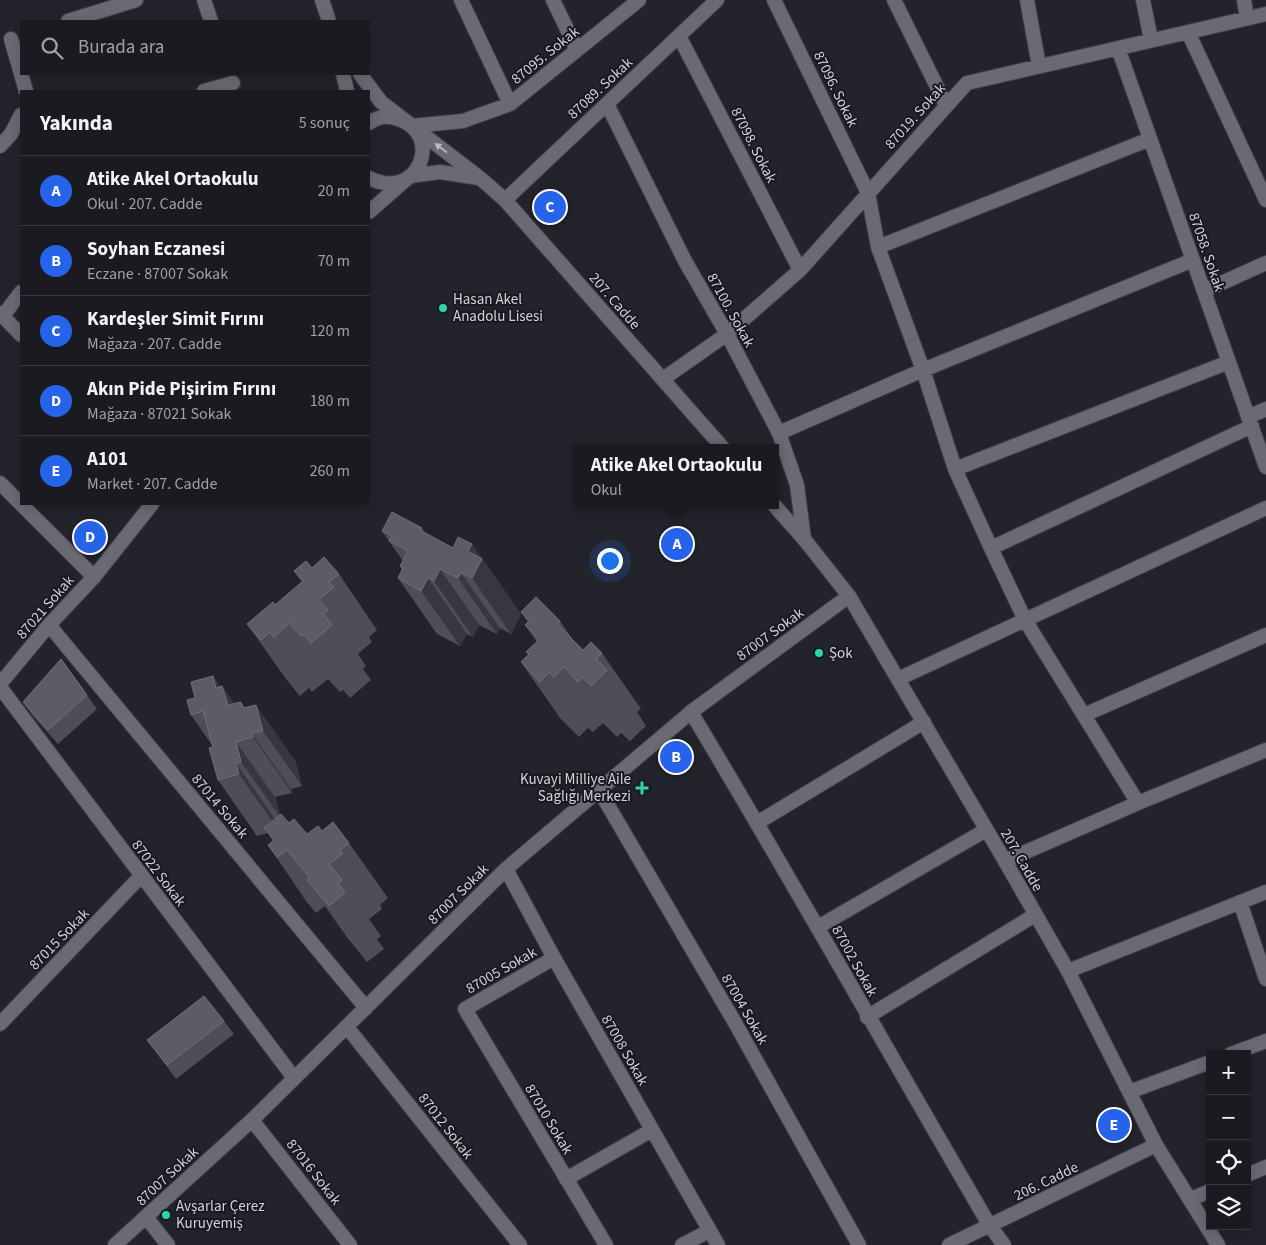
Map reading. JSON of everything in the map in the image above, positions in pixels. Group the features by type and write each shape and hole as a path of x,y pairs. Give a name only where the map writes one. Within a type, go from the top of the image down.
{"street":[{"path":"71,20 136,0"},
{"path":"204,0 211,20"},
{"path":"322,0 329,20"},
{"path":"462,0 510,104"},
{"path":"553,0 577,50"},
{"name":"87095. Sokak","path":"412,126 463,121 510,104 639,0"},
{"name":"87089. Sokak","path":"505,200 717,0"},
{"name":"87096. Sokak","path":"774,0 868,193 878,247 955,469 1025,620 1138,803"},
{"path":"894,0 946,105"},
{"path":"1027,0 1039,66"},
{"path":"1143,0 1151,40"},
{"path":"1244,0 1247,18"},
{"name":"87019. Sokak","path":"662,379 727,334 800,270 967,83 1266,14"},
{"path":"1188,32 1266,200"},
{"name":"87098. Sokak","path":"679,36 800,270"},
{"path":"11,39 20,70"},
{"name":"87058. Sokak","path":"1118,48 1266,467"},
{"path":"21,75 26,90"},
{"path":"343,75 347,90"},
{"name":"207. Cadde","path":"361,75 382,102 480,178 505,200 719,444"},
{"path":"208,90 233,83"},
{"name":"87100. Sokak","path":"607,104 685,260 727,334 779,433 797,485 804,539"},
{"path":"0,146 11,134 20,117"},
{"path":"370,124 382,118 393,117 403,120 412,126 419,136 422,146 422,157 418,168 370,211"},
{"path":"878,247 1150,139"},
{"path":"370,178 379,183 390,184 401,182 410,176 440,172 480,178"},
{"path":"779,433 922,370 1193,260"},
{"path":"1204,291 1266,263"},
{"path":"20,293 2,315 20,334"},
{"path":"955,469 1229,362"},
{"path":"991,548 1250,422 1266,409"},
{"path":"0,484 20,504"},
{"path":"21,505 94,577"},
{"name":"87021 Sokak","path":"0,685 49,625 94,577 151,505"},
{"path":"898,680 1266,508"},
{"name":"207. Cadde","path":"778,509 849,596 1068,971 1156,1145 1218,1245"},
{"name":"87007 Sokak","path":"115,1245 252,1120 506,869 691,712 849,596"},
{"name":"87014 Sokak","path":"49,625 366,1008"},
{"path":"1084,715 1266,635"},
{"name":"87022 Sokak","path":"0,685 141,876 294,1078"},
{"name":"87002 Sokak","path":"691,712 818,927 867,1017 990,1226 1004,1245"},
{"path":"757,823 924,722"},
{"path":"1005,861 1266,750"},
{"name":"87004 Sokak","path":"599,790 734,1021 859,1245"},
{"path":"818,927 986,830"},
{"name":"87008 Sokak","path":"506,869 554,958 718,1245"},
{"name":"87015 Sokak","path":"0,1024 141,876"},
{"path":"1068,971 1266,892"},
{"path":"1240,902 1266,979"},
{"path":"867,1017 1035,916"},
{"name":"87005 Sokak","path":"465,1009 554,958"},
{"name":"87010 Sokak","path":"465,1009 606,1245"},
{"name":"87012 Sokak","path":"347,1027 520,1245"},
{"path":"1241,1050 1266,1040"},
{"path":"1129,1092 1206,1063"},
{"name":"87016 Sokak","path":"252,1120 350,1245"},
{"path":"566,1179 652,1130"},
{"name":"206. Cadde","path":"950,1245 1156,1145"},
{"path":"1251,1173 1266,1167"},
{"path":"1191,1199 1206,1193"},
{"path":"146,1217 168,1245"},
{"path":"682,1245 709,1231"}],"building":[{"path":"392,512 453,548 458,537 472,544 468,551 482,559 472,578 461,573 458,578 440,569 434,581 428,578 421,591 398,578 403,568 400,566 408,551 389,541 392,536 382,531"},
{"path":"324,557 339,574 329,582 334,587 319,600 328,610 323,614 332,625 311,643 304,634 301,636 289,623 274,637 270,632 261,640 247,624 273,602 275,605 303,581 294,571 306,561 312,568"},
{"path":"536,597 560,621 557,624 583,650 591,642 602,653 596,659 607,670 591,686 583,677 578,682 564,667 554,677 549,672 540,682 521,662 529,654 526,652 539,640 525,625 529,621 521,612"},
{"path":"61,659 87,695 48,730 23,702"},
{"path":"213,676 216,688 222,686 228,705 241,702 243,708 256,705 263,731 252,733 253,737 236,742 241,762 236,763 239,774 218,780 209,748 213,747 203,711 191,715 187,700 195,698 191,682"},
{"path":"281,814 289,823 294,819 307,834 318,826 322,831 333,822 349,843 340,850 343,853 329,864 342,880 338,884 345,893 329,906 307,880 310,878 287,850 277,857 268,845 274,840 264,828"},
{"path":"204,996 224,1021 167,1065 147,1040"}],"place":[{"name":"Kardeşler Simit Fırını","path":"550,207"},
{"name":"Hasan Akel Anadolu Lisesi","path":"443,308"},
{"name":"Akın Pide Pişirim Fırını","path":"90,537"},
{"name":"Atike Akel Ortaokulu","path":"677,544"},
{"name":"Şok","path":"819,653"},
{"name":"Soyhan Eczanesi","path":"676,757"},
{"name":"Kuvayi Milliye Aile Sağlığı Merkezi","path":"642,788"},
{"name":"A101","path":"1114,1125"},
{"name":"Avşarlar Çerez Kuruyemiş","path":"166,1215"}]}
